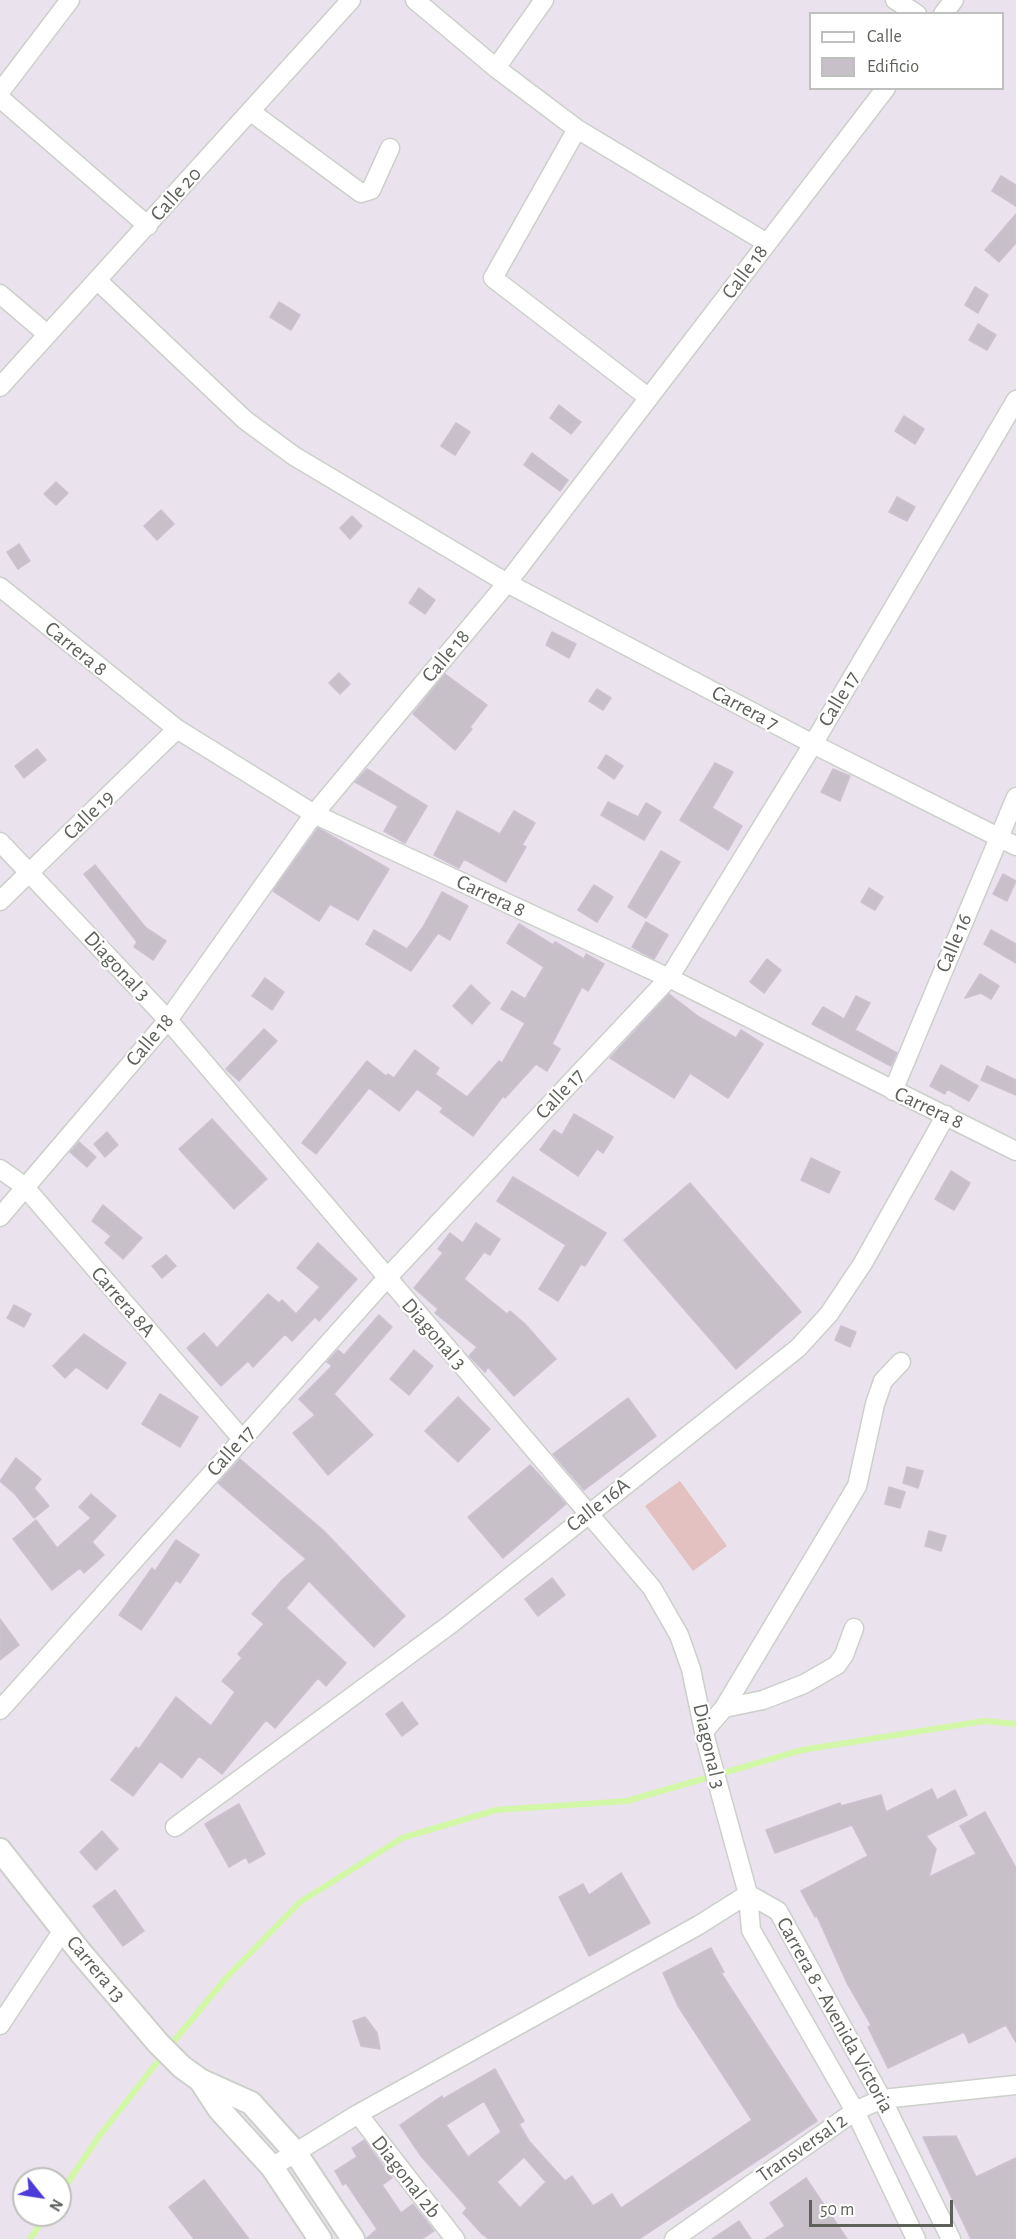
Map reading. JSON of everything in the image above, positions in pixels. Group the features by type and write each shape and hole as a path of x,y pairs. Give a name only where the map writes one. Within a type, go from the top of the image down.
{"street":[{"path":"0,92 70,0"},
{"name":"Calle 20","path":"0,387 351,0"},
{"path":"415,0 496,68 577,129 767,243"},
{"path":"496,68 544,0"},
{"path":"895,0 914,12"},
{"path":"945,12 954,0"},
{"name":"Calle 18","path":"0,1216 168,1020 314,814 507,583 884,90"},
{"path":"0,98 148,226"},
{"path":"251,112 361,193 371,190 390,148"},
{"path":"577,129 493,278 649,399"},
{"name":"Carrera 7","path":"98,281 245,420 294,456 507,583 813,744 1016,846"},
{"path":"0,294 47,334"},
{"name":"Calle 17","path":"0,1710 386,1279 669,978 813,744 1016,400"},
{"name":"Carrera 8","path":"0,587 177,729 314,814 669,978 1016,1151"},
{"name":"Calle 19","path":"0,901 177,729"},
{"name":"Calle 16","path":"893,1091 1016,797"},
{"name":"Diagonal 3","path":"0,842 168,1020 386,1279 652,1588 679,1635 691,1669 705,1736 748,1894"},
{"name":"Calle 16A","path":"175,1827 452,1623 798,1348 829,1314 863,1263 946,1115"},
{"name":"Carrera 8A","path":"0,1169 24,1186 242,1439"},
{"path":"705,1736 857,1486 874,1404 883,1381 901,1362"},
{"path":"724,1708 763,1700 804,1684 837,1665 844,1655 854,1628"},
{"name":"Carrera 13","path":"0,1850 63,1930 158,2043 191,2074 219,2109 272,2167 320,2239"},
{"path":"272,2167 358,2114 688,1931 748,1894"},
{"name":"Carrera 8 - Avenida Victoria","path":"748,1894 778,1911 882,2099 951,2239"},
{"name":"Carrera 8 - Avenida Victoria","path":"748,1894 751,1930 855,2111 916,2239"},
{"path":"0,2025 63,1930"},
{"name":"Carrera 13","path":"191,2074 251,2103 295,2152 353,2239"},
{"name":"Transversal 2","path":"674,2239 855,2111 882,2099 1016,2085"},
{"name":"Diagonal 2b","path":"358,2114 455,2239"}],"shaded area":[{"path":"680,1481 727,1546 693,1571 645,1506"}],"building":[{"path":"1001,176 1016,185 1016,206 992,191"},
{"path":"1016,214 1016,243 999,262 985,250"},
{"path":"975,287 988,295 978,313 965,305"},
{"path":"279,302 300,315 291,330 270,317"},
{"path":"978,324 996,335 987,350 969,340"},
{"path":"559,405 581,422 571,434 550,418"},
{"path":"904,416 924,429 915,444 895,431"},
{"path":"456,423 470,432 455,455 441,446"},
{"path":"532,453 568,480 560,491 524,465"},
{"path":"56,482 68,493 56,505 44,494"},
{"path":"897,497 915,507 907,521 889,512"},
{"path":"161,510 174,524 157,540 144,526"},
{"path":"352,516 362,526 350,539 340,528"},
{"path":"19,544 30,561 18,569 7,552"},
{"path":"419,588 435,600 425,614 409,603"},
{"path":"552,632 576,644 569,658 546,645"},
{"path":"339,673 350,684 340,694 329,683"},
{"path":"445,674 487,705 455,750 413,714"},
{"path":"597,689 611,698 603,710 589,701"},
{"path":"37,749 46,760 24,778 15,766"},
{"path":"606,755 623,766 614,779 598,768"},
{"path":"715,763 733,772 712,808 742,826 728,850 680,820"},
{"path":"367,769 427,806 405,843 384,831 398,806 355,782"},
{"path":"833,769 850,776 840,801 821,792"},
{"path":"608,802 638,817 646,803 661,812 644,840 601,815"},
{"path":"457,811 500,834 514,811 535,823 522,845 526,847 506,882 464,859 459,868 434,855"},
{"path":"318,828 389,869 358,920 330,904 319,921 273,891"},
{"path":"661,851 680,862 646,918 628,907"},
{"path":"95,865 146,928 166,941 153,960 134,947 137,942 84,874"},
{"path":"1003,874 1016,881 1007,901 993,894"},
{"path":"594,885 613,897 597,922 578,910"},
{"path":"869,888 883,897 875,910 861,902"},
{"path":"442,892 468,906 450,940 438,933 411,971 366,944 374,930 407,949 423,927"},
{"path":"646,922 668,935 654,959 632,947"},
{"path":"519,924 553,945 555,942 584,959 586,954 604,964 588,991 582,987 552,1044 560,1049 547,1071 536,1064 505,1098 503,1096 473,1136 440,1112 443,1108 417,1089 399,1111 369,1088 316,1154 302,1143 367,1061 386,1076 388,1074 394,1078 415,1050 439,1068 435,1074 467,1097 499,1061 502,1063 525,1023 501,1009 512,991 525,999 544,967 507,943"},
{"path":"991,930 1016,944 1016,963 984,944"},
{"path":"767,959 781,970 764,993 750,982"},
{"path":"980,974 999,986 991,999 981,993 965,998"},
{"path":"265,978 284,992 272,1010 252,996"},
{"path":"471,985 490,1003 472,1024 453,1006"},
{"path":"669,994 699,1017 736,1038 741,1030 763,1044 728,1098 690,1073 674,1098 610,1058"},
{"path":"856,996 870,1003 855,1030 897,1053 891,1066 812,1024 823,1007 844,1019"},
{"path":"264,1029 277,1041 239,1081 226,1069"},
{"path":"941,1065 978,1086 969,1101 947,1089 945,1094 930,1086"},
{"path":"987,1066 1016,1080 1016,1095 981,1080"},
{"path":"574,1114 613,1137 603,1153 597,1149 578,1176 540,1150 554,1130 562,1135"},
{"path":"212,1119 267,1179 234,1209 179,1149"},
{"path":"107,1132 118,1145 105,1157 94,1144"},
{"path":"79,1142 96,1157 87,1167 70,1152"},
{"path":"811,1158 840,1172 829,1193 801,1180"},
{"path":"951,1171 970,1183 954,1210 935,1199"},
{"path":"513,1177 606,1233 585,1266 581,1264 558,1301 539,1289 566,1245 497,1201"},
{"path":"690,1183 801,1312 736,1369 624,1240"},
{"path":"103,1205 142,1238 123,1259 105,1243 111,1236 92,1221"},
{"path":"476,1223 500,1239 490,1255 484,1252 464,1279 507,1314 510,1311 525,1324 556,1359 514,1396 488,1367 485,1372 469,1356 477,1347 435,1313 438,1309 414,1288 443,1253 438,1249 450,1233 463,1243"},
{"path":"318,1243 357,1279 319,1321 315,1317 292,1341 285,1334 253,1367 248,1361 221,1386 187,1348 204,1333 217,1348 268,1294 279,1303 282,1300 296,1314 320,1287 297,1268"},
{"path":"166,1255 176,1266 162,1278 152,1266"},
{"path":"14,1305 31,1314 24,1327 7,1318"},
{"path":"379,1315 392,1327 334,1394 373,1435 328,1475 293,1433 315,1415 299,1399 332,1366 327,1362 338,1350 344,1355"},
{"path":"841,1326 856,1332 850,1347 835,1340"},
{"path":"84,1334 126,1363 107,1389 76,1367 65,1378 53,1366"},
{"path":"414,1350 433,1366 409,1395 390,1379"},
{"path":"160,1394 198,1417 180,1447 142,1424"},
{"path":"458,1397 490,1429 458,1462 425,1431"},
{"path":"628,1398 656,1436 584,1490 553,1454"},
{"path":"16,1458 41,1479 34,1488 49,1506 34,1518 15,1494 0,1481"},
{"path":"240,1459 324,1531 405,1616 374,1647 309,1581 286,1608 346,1663 326,1686 318,1678 275,1728 266,1720 222,1774 199,1756 182,1778 160,1761 133,1796 111,1780 136,1747 139,1749 176,1697 211,1726 235,1692 222,1681 242,1658 238,1654 264,1624 252,1614 283,1579 306,1559 218,1483"},
{"path":"530,1465 566,1504 503,1558 468,1517"},
{"path":"907,1467 923,1471 918,1488 903,1483"},
{"path":"889,1487 905,1492 900,1508 885,1504"},
{"path":"91,1494 116,1516 92,1542 104,1555 84,1573 80,1568 52,1590 13,1539 36,1520 57,1548 91,1518 79,1507"},
{"path":"929,1531 946,1536 941,1551 925,1546"},
{"path":"176,1540 199,1555 180,1583 176,1580 141,1630 119,1615 152,1568 155,1571"},
{"path":"552,1578 565,1595 538,1616 525,1599"},
{"path":"0,1619 19,1645 0,1660"},
{"path":"402,1702 418,1724 402,1736 386,1714"},
{"path":"932,1789 937,1800 955,1790 967,1815 926,1836 936,1849 929,1877 976,1854 960,1826 985,1812 1016,1868 1016,2042 1006,2025 969,2043 964,2032 888,2068 868,2027 871,2025 847,1983 817,1916 815,1917 801,1891 868,1856 852,1825 775,1853 766,1830 840,1803 841,1806 881,1795 886,1812"},
{"path":"239,1804 265,1854 249,1863 246,1857 229,1867 205,1824"},
{"path":"102,1831 118,1849 96,1870 80,1852"},
{"path":"621,1873 650,1923 589,1956 559,1897 583,1884 589,1895"},
{"path":"115,1890 144,1931 123,1946 93,1906"},
{"path":"711,1948 724,1972 721,1973 817,2121 639,2239 489,2239 463,2213 467,2208 421,2156 400,2125 442,2096 443,2099 495,2069 524,2121 519,2124 529,2141 565,2181 572,2176 593,2206 612,2194 621,2208 752,2120 678,2006 663,1973","holes":["484,2101 501,2132 468,2157 446,2125","524,2157 546,2182 520,2208 497,2182"]},
{"path":"365,2017 377,2033 380,2049 361,2046 353,2021"},
{"path":"956,2136 976,2177 1016,2158 1016,2239 971,2239 923,2137"},
{"path":"364,2140 392,2178 382,2185 401,2213 413,2204 434,2231 422,2239 366,2239 377,2229 346,2183 343,2185 335,2171 357,2157 352,2148"},
{"path":"806,2178 847,2239 765,2239 785,2226 770,2203"},
{"path":"204,2180 249,2239 194,2239 169,2207"},
{"path":"739,2221 751,2239 712,2239"}],"waterway":[{"path":"169,2047 226,1978 300,1902 402,1838 496,1810 627,1801 802,1750 984,1721 1016,1724"},
{"path":"72,2176 100,2135 163,2055"},
{"path":"30,2239 38,2227"}]}
